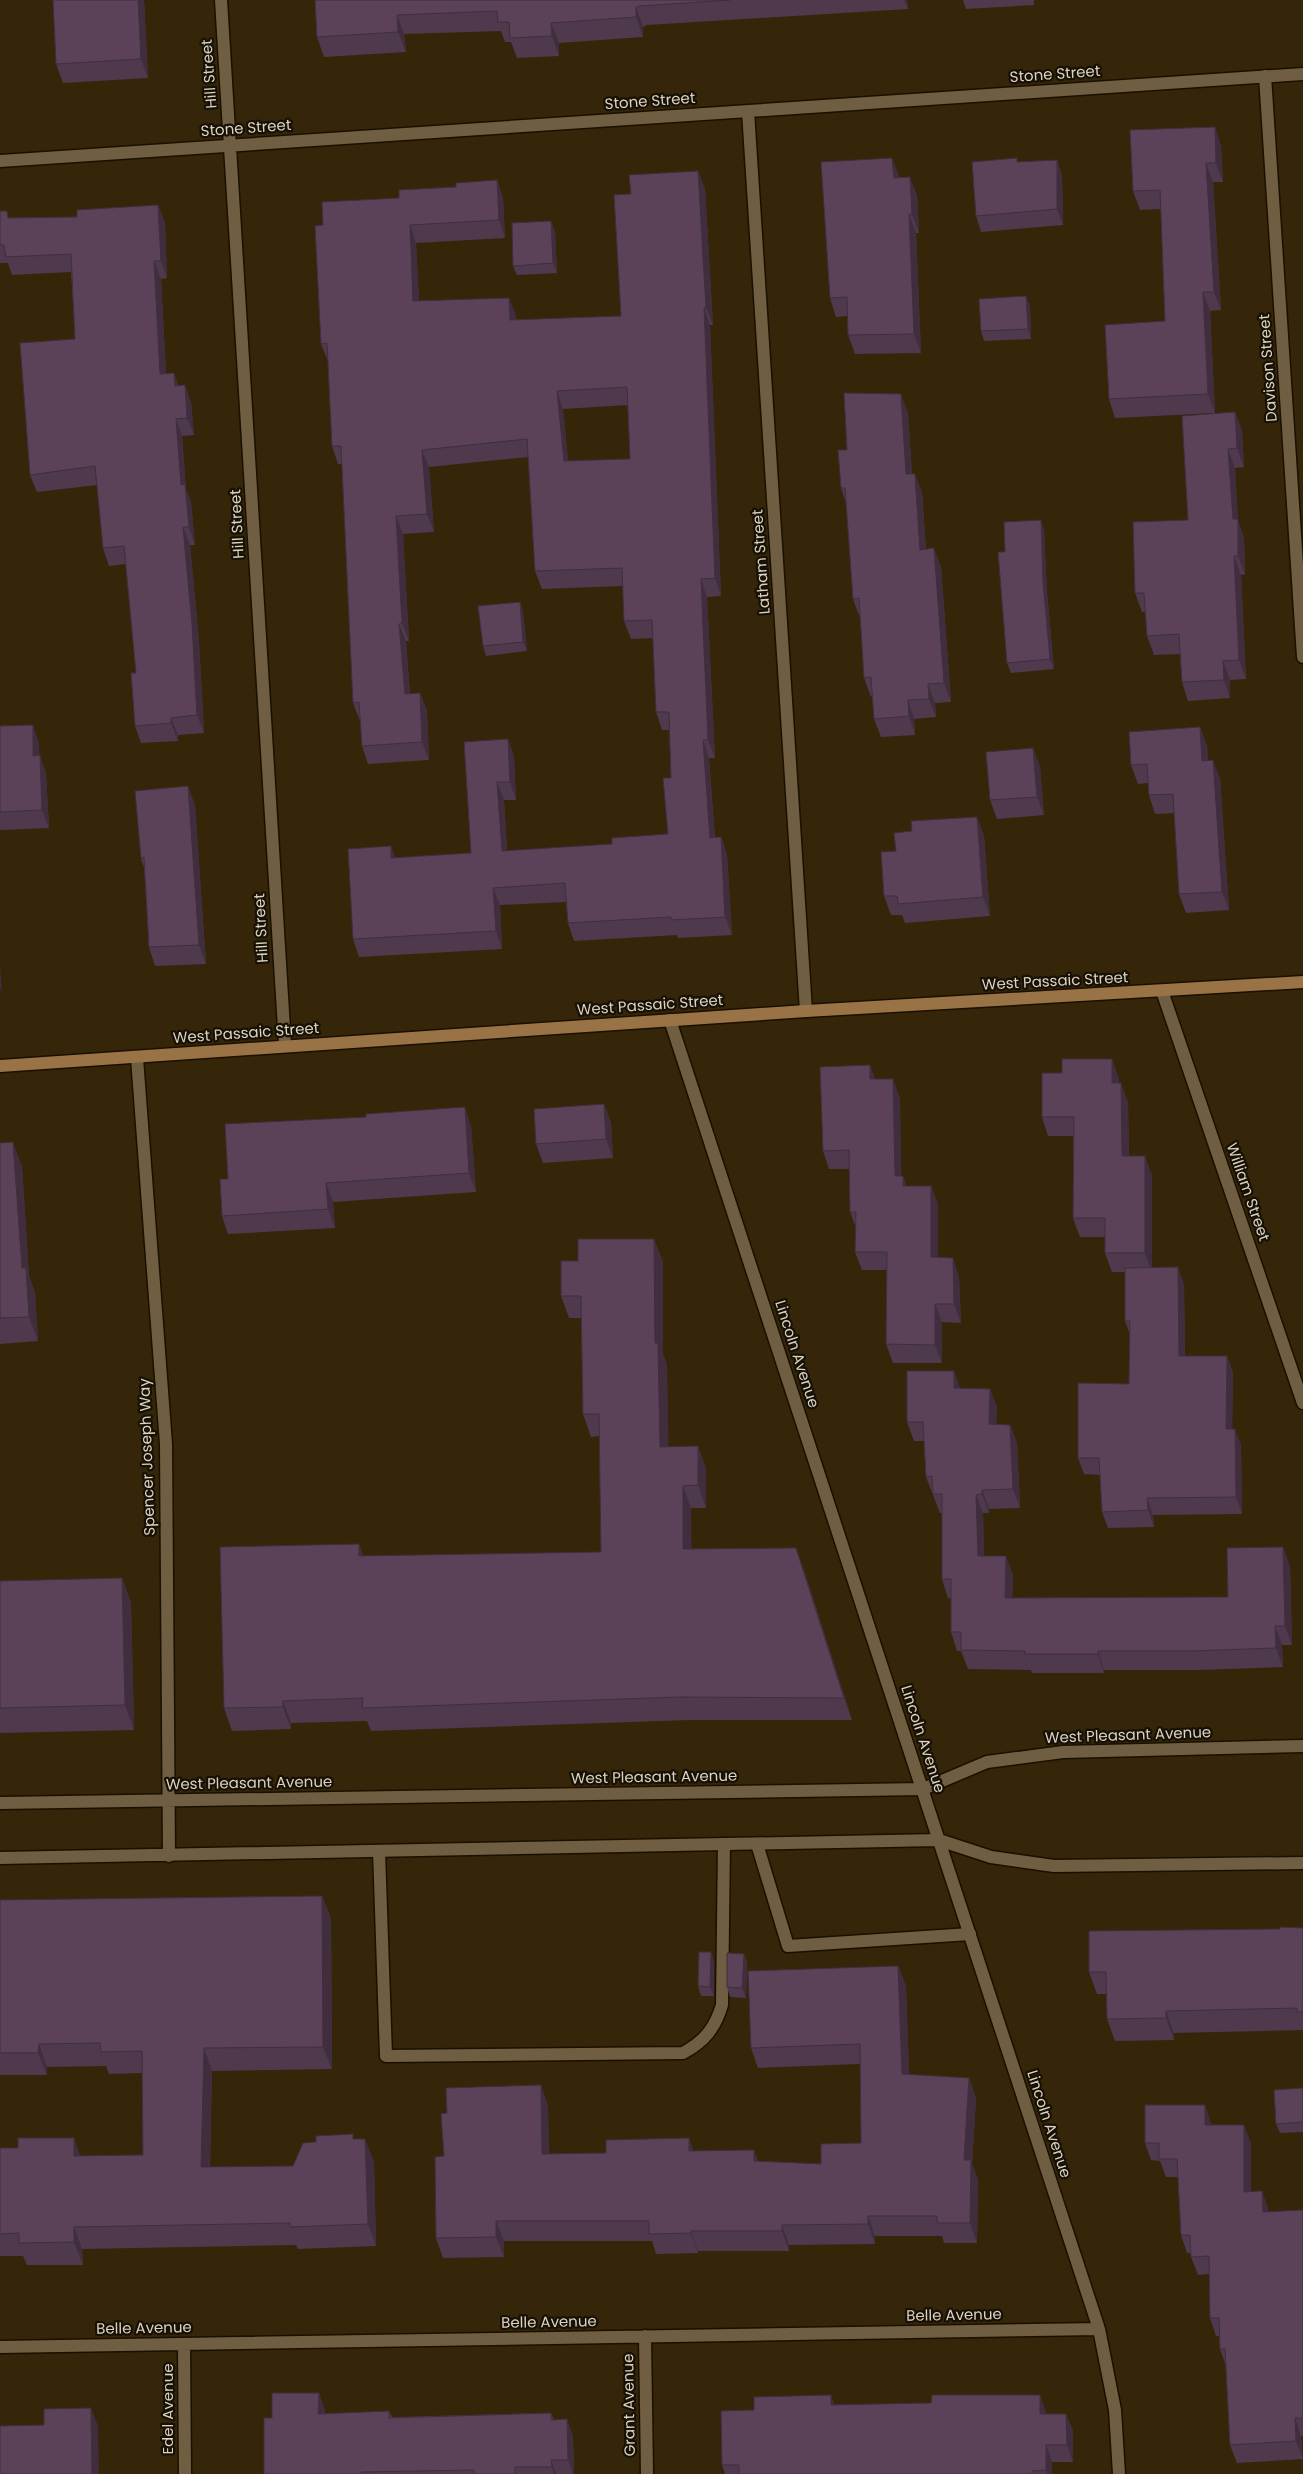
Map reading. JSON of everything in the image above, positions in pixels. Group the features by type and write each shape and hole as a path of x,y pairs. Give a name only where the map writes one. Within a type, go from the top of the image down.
{"main road":[{"name":"West Passaic Street","path":"0,1066 137,1058 284,1045 806,1011 1162,992 1303,982"}],"street":[{"name":"Hill Street","path":"221,0 284,1045"},
{"name":"Stone Street","path":"0,161 1303,74"},
{"name":"Davison Street","path":"1265,76 1303,657"},
{"name":"Latham Street","path":"748,111 806,1011"},
{"name":"William Street","path":"1162,992 1303,1403"},
{"name":"Lincoln Avenue","path":"670,1020 1099,2329 1115,2410 1119,2474"},
{"name":"Spencer Joseph Way","path":"137,1058 166,1444 169,1856"},
{"name":"West Pleasant Avenue","path":"0,1803 923,1789 987,1762 1063,1752 1303,1746"},
{"path":"0,1858 939,1840 991,1858 1054,1866 1303,1863"},
{"path":"379,1851 386,2056 683,2053 696,2046 715,2026 722,2005 724,1844"},
{"path":"757,1844 788,1946 970,1934"},
{"name":"Belle Avenue","path":"0,2347 1099,2329"},
{"name":"Grant Avenue","path":"645,2336 647,2474"},
{"name":"Edel Avenue","path":"184,2344 185,2474"}],"building":[{"path":"53,0 138,0 141,59 56,64"},
{"path":"315,0 730,0 640,6 636,7 636,17 551,23 552,36 510,38 509,22 498,22 497,11 397,15 398,32 317,37"},
{"path":"1215,127 1216,163 1206,163 1214,292 1203,292 1208,394 1109,399 1105,325 1165,321 1160,190 1133,191 1130,130"},
{"path":"892,158 894,178 910,177 912,214 909,214 914,334 848,335 847,297 830,298 821,162"},
{"path":"1017,158 1017,162 1057,160 1057,209 976,216 972,162"},
{"path":"698,171 706,307 704,307 715,578 701,579 708,740 703,740 710,838 721,837 725,917 671,920 671,917 568,923 565,883 493,888 496,931 353,939 348,849 391,846 391,858 471,853 464,742 508,739 510,782 497,782 502,851 612,844 612,838 668,834 663,778 671,778 669,712 656,712 652,620 624,621 622,568 535,571 527,439 422,450 427,514 396,516 402,623 399,624 405,694 420,693 422,742 362,746 359,702 353,703 341,446 332,446 327,343 321,344 315,226 323,225 322,202 399,198 399,190 456,187 456,183 497,180 499,220 410,225 413,301 509,298 510,320 621,316 614,195 631,194 629,175","holes":["627,387 630,459 564,461 557,391"]},
{"path":"158,205 161,261 154,261 160,374 174,373 175,386 185,385 187,418 176,419 181,485 185,484 189,527 183,527 192,624 197,715 171,718 171,723 135,726 131,673 136,673 124,546 103,548 95,466 30,475 20,343 75,339 71,254 6,257 4,245 0,245 0,211 7,211 8,218 77,217 77,210"},
{"path":"551,221 553,263 513,266 512,223"},
{"path":"1026,296 1028,329 981,331 979,299"},
{"path":"844,393 901,394 906,474 915,474 920,550 934,548 944,683 928,684 929,699 908,700 909,716 874,719 871,677 864,678 859,598 853,599 845,488 841,488 838,450 847,450"},
{"path":"1235,412 1237,448 1228,449 1233,519 1238,519 1238,556 1234,556 1239,660 1223,661 1224,680 1182,682 1179,634 1147,636 1144,593 1135,593 1133,522 1188,520 1182,416"},
{"path":"1041,520 1043,582 1050,659 1007,663 998,552 1005,552 1004,522"},
{"path":"520,602 523,642 483,646 478,606"},
{"path":"33,725 33,756 40,755 42,810 0,812 0,726"},
{"path":"1200,727 1202,761 1213,760 1222,892 1179,894 1173,794 1149,795 1147,764 1131,765 1129,732"},
{"path":"1033,748 1037,797 990,800 986,752"},
{"path":"188,786 199,945 149,947 144,857 141,858 135,791"},
{"path":"977,817 983,897 898,904 897,896 884,896 881,852 896,851 894,833 912,831 911,821"},
{"path":"1062,1059 1112,1059 1112,1083 1121,1083 1122,1156 1145,1156 1145,1253 1105,1253 1105,1218 1073,1218 1074,1117 1042,1117 1042,1073 1062,1073"},
{"path":"870,1065 870,1079 893,1079 895,1176 903,1176 903,1186 931,1186 931,1257 953,1258 954,1304 935,1304 935,1345 886,1344 887,1252 855,1252 856,1212 850,1212 849,1150 823,1151 820,1067"},
{"path":"604,1104 606,1139 536,1144 534,1109"},
{"path":"465,1107 469,1173 326,1183 328,1209 222,1216 220,1179 228,1179 225,1124 366,1117 366,1114"},
{"path":"13,1142 22,1268 26,1268 29,1317 0,1318 0,1143"},
{"path":"578,1239 654,1239 655,1343 658,1343 660,1447 698,1446 698,1485 683,1486 683,1549 796,1548 844,1698 680,1697 362,1708 363,1698 283,1701 283,1707 224,1708 220,1547 359,1544 359,1556 601,1552 599,1414 583,1414 581,1296 561,1296 561,1261 578,1261"},
{"path":"1178,1267 1179,1356 1227,1356 1226,1429 1235,1429 1236,1497 1147,1498 1148,1510 1102,1512 1099,1458 1078,1458 1078,1383 1129,1384 1130,1321 1125,1321 1125,1268"},
{"path":"907,1371 954,1371 954,1388 990,1389 989,1424 1010,1425 1013,1489 982,1490 982,1494 976,1495 978,1556 1006,1556 1005,1598 1228,1597 1227,1548 1283,1547 1285,1626 1275,1626 1276,1648 1190,1651 1098,1651 1098,1654 1025,1654 1025,1651 961,1650 961,1632 951,1632 951,1579 942,1579 942,1494 933,1494 932,1476 926,1477 923,1422 907,1422"},
{"path":"122,1578 125,1705 0,1708 0,1581"},
{"path":"322,1896 323,2047 204,2048 201,2167 293,2166 303,2143 316,2142 316,2136 353,2134 353,2139 365,2139 368,2224 290,2227 290,2223 74,2227 74,2242 19,2243 19,2233 0,2234 0,2148 18,2148 18,2138 74,2138 74,2156 143,2155 142,2051 101,2052 100,2043 39,2044 38,2053 0,2053 0,1900"},
{"path":"1280,1927 1303,1928 1303,2012 1297,2012 1297,2008 1166,2011 1166,2018 1107,2019 1106,1972 1089,1972 1089,1931 1280,1929"},
{"path":"699,1952 711,1952 710,1987 698,1986"},
{"path":"727,1953 744,1954 742,1988 727,1987"},
{"path":"898,1966 902,2074 969,2078 964,2160 971,2160 970,2223 937,2223 937,2216 868,2216 868,2224 782,2225 782,2231 691,2231 691,2233 649,2234 649,2221 496,2221 496,2237 436,2238 435,2157 444,2156 441,2114 447,2113 446,2088 541,2085 542,2154 606,2153 606,2140 689,2138 689,2151 754,2150 754,2161 821,2164 821,2144 861,2143 860,2044 751,2048 748,1971"},
{"path":"1303,2088 1303,2122 1276,2124 1274,2090"},
{"path":"1145,2105 1205,2105 1205,2125 1244,2125 1244,2192 1262,2191 1263,2212 1303,2210 1303,2418 1295,2418 1296,2441 1230,2445 1225,2349 1220,2349 1219,2318 1210,2318 1209,2256 1191,2257 1190,2235 1181,2235 1177,2159 1159,2159 1159,2143 1145,2143"},
{"path":"272,2393 319,2393 318,2414 389,2411 389,2418 551,2413 551,2420 567,2419 568,2460 551,2460 552,2467 515,2467 515,2474 474,2474 474,2470 361,2472 361,2474 264,2474 264,2418 272,2418"},
{"path":"831,2395 831,2405 931,2403 932,2395 1040,2395 1040,2414 1066,2414 1067,2445 1046,2445 1046,2470 1032,2471 1032,2474 739,2474 739,2465 722,2465 721,2411 754,2410 754,2397"},
{"path":"91,2408 92,2474 0,2474 0,2426 44,2425 44,2409"}]}
